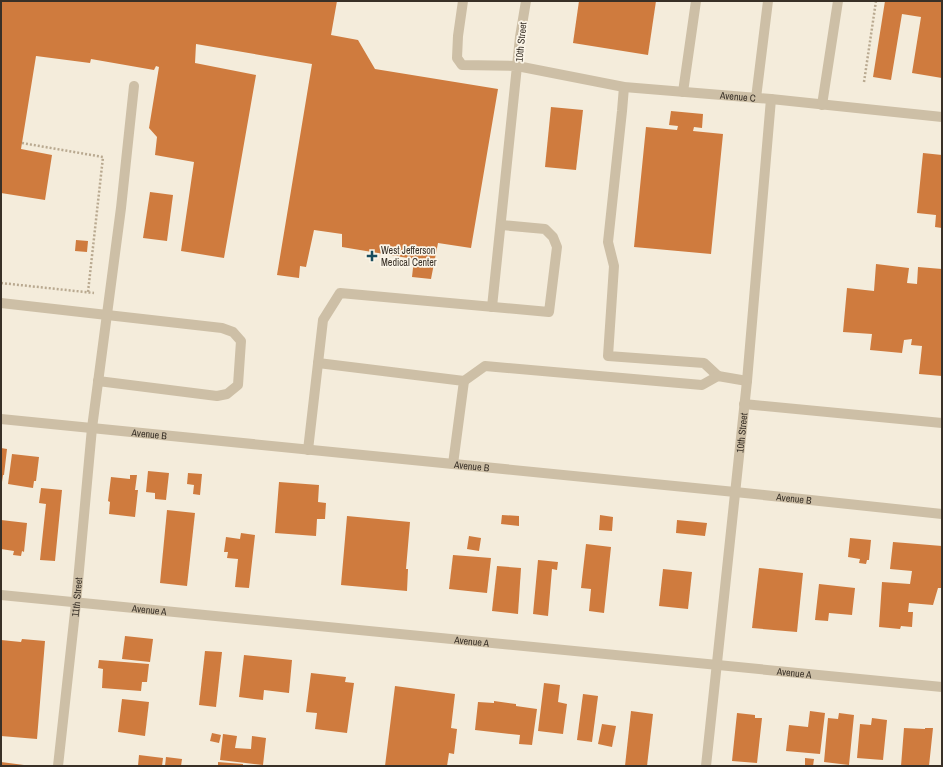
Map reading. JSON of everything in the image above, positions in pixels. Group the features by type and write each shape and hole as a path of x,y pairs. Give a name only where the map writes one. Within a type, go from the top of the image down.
{"street":[{"path":"463,1 458,36 457,58 462,65 517,66 492,307"},
{"name":"10th Street","path":"526,1 517,66 534,69"},
{"path":"683,92 696,1"},
{"path":"756,98 768,1"},
{"path":"822,105 838,1"},
{"name":"Avenue C","path":"534,69 624,87 771,99 942,117"},
{"name":"11th Street","path":"58,766 76,603 92,428 121,208 134,86"},
{"path":"624,87 608,242 614,266 608,356 704,363 718,376 746,381"},
{"name":"10th Street","path":"706,766 744,404 771,99"},
{"path":"308,450 323,320 340,293 549,312 557,247 553,237 545,229 501,225"},
{"path":"1,303 222,328 233,332 241,341 238,385 227,394 217,396 98,381"},
{"path":"318,363 464,381 485,366 702,385 718,376"},
{"path":"453,464 464,381"},
{"path":"744,404 942,423"},
{"name":"Avenue B","path":"1,419 942,514"},
{"name":"Avenue A","path":"1,595 942,686"}],"path":[{"path":"864,82 876,1"},
{"path":"22,143 104,157 88,292"},
{"path":"1,283 110,295"}],"building":[{"path":"1,1 337,1 331,35 358,40 375,69 498,89 471,248 438,243 431,279 412,277 414,259 342,247 342,234 314,230 306,267 300,266 299,278 277,275 312,64 196,44 195,63 256,75 224,258 181,251 194,162 155,155 157,137 149,128 159,67 156,66 154,70 91,59 90,63 36,56 21,149 52,155 45,200 1,193"},
{"path":"579,1 656,1 648,55 573,43"},
{"path":"885,1 942,1 942,78 912,73 921,17 902,14 891,80 873,77"},
{"path":"551,107 583,110 576,170 545,167"},
{"path":"671,111 703,114 702,128 694,127 693,131 723,134 711,254 634,247 646,127 677,130 678,126 669,125"},
{"path":"923,153 942,155 942,228 935,227 936,215 917,213"},
{"path":"150,192 173,195 167,241 143,238"},
{"path":"76,240 88,241 87,252 75,251"},
{"path":"876,264 909,268 907,283 917,284 918,267 942,269 942,376 919,374 922,346 911,345 912,339 904,340 902,353 870,350 872,334 843,332 847,288 874,291"},
{"path":"1,448 7,449 2,482 1,482"},
{"path":"12,454 39,457 36,481 34,481 33,488 8,484"},
{"path":"148,471 169,473 166,500 155,499 155,493 146,492"},
{"path":"188,473 202,474 200,495 193,494 194,485 187,484"},
{"path":"130,475 137,475 135,490 138,490 135,517 109,514 110,502 108,501 111,477 130,479"},
{"path":"279,482 319,485 318,502 326,503 325,519 317,519 316,536 275,533"},
{"path":"41,488 62,490 55,561 40,560 46,504 39,503"},
{"path":"167,510 195,513 187,586 160,583"},
{"path":"502,515 519,516 519,526 501,524"},
{"path":"600,515 613,517 612,531 599,530"},
{"path":"347,516 410,522 406,569 408,569 407,591 341,585"},
{"path":"1,520 27,523 24,552 22,551 21,556 13,555 14,551 1,549"},
{"path":"677,520 707,523 705,536 676,533"},
{"path":"241,533 255,535 249,588 235,587 238,559 227,558 228,552 224,552 226,537 240,539"},
{"path":"469,536 481,538 479,551 467,549"},
{"path":"850,538 871,540 869,560 867,560 866,564 859,563 860,559 848,557"},
{"path":"893,542 942,546 942,588 938,588 933,605 909,603 908,612 913,612 912,627 901,626 900,629 879,627 882,582 910,584 912,571 890,569"},
{"path":"586,544 611,547 604,613 589,611 591,589 581,588"},
{"path":"453,555 491,558 487,593 449,589"},
{"path":"538,560 558,562 557,570 552,569 548,616 533,614"},
{"path":"497,566 521,568 518,614 492,611"},
{"path":"759,568 803,573 797,632 752,628"},
{"path":"663,569 692,572 688,609 659,606"},
{"path":"819,584 855,588 852,615 829,613 828,621 815,620"},
{"path":"125,636 153,639 150,662 122,659"},
{"path":"22,639 45,641 37,739 1,736 1,640 21,642"},
{"path":"205,651 222,652 216,707 199,705"},
{"path":"244,655 292,660 289,693 264,690 263,700 239,697"},
{"path":"99,660 149,664 147,682 142,682 141,691 102,688 103,669 98,668"},
{"path":"311,673 346,677 345,682 354,683 347,733 315,729 317,713 306,712"},
{"path":"544,683 560,685 558,702 567,704 563,734 538,731"},
{"path":"395,686 455,694 451,728 457,729 454,754 449,753 447,766 385,766"},
{"path":"583,694 598,696 592,742 577,740"},
{"path":"122,699 149,702 145,736 118,732"},
{"path":"494,701 537,709 532,745 519,744 520,735 475,730 478,702 494,703"},
{"path":"631,711 653,714 647,766 625,766"},
{"path":"810,711 825,713 820,754 786,751 789,725 808,727"},
{"path":"737,713 755,715 755,718 762,718 757,763 732,761"},
{"path":"839,713 854,715 849,765 824,762 828,718 838,719"},
{"path":"872,718 887,720 883,760 857,758 860,724 871,725"},
{"path":"602,724 616,726 612,747 598,744"},
{"path":"904,728 933,728 929,766 901,766"},
{"path":"212,733 221,735 219,743 210,741"},
{"path":"223,734 237,736 235,748 251,749 252,736 266,738 263,765 220,760"},
{"path":"139,755 163,758 162,766 138,766"},
{"path":"166,757 182,759 181,766 165,766"},
{"path":"805,758 814,759 813,766 805,765"},
{"path":"1,762 24,765 24,766 1,766"},
{"path":"218,762 243,764 243,766 218,766"}],"place":[{"name":"West Jefferson Medical Center","path":"372,256"}]}
